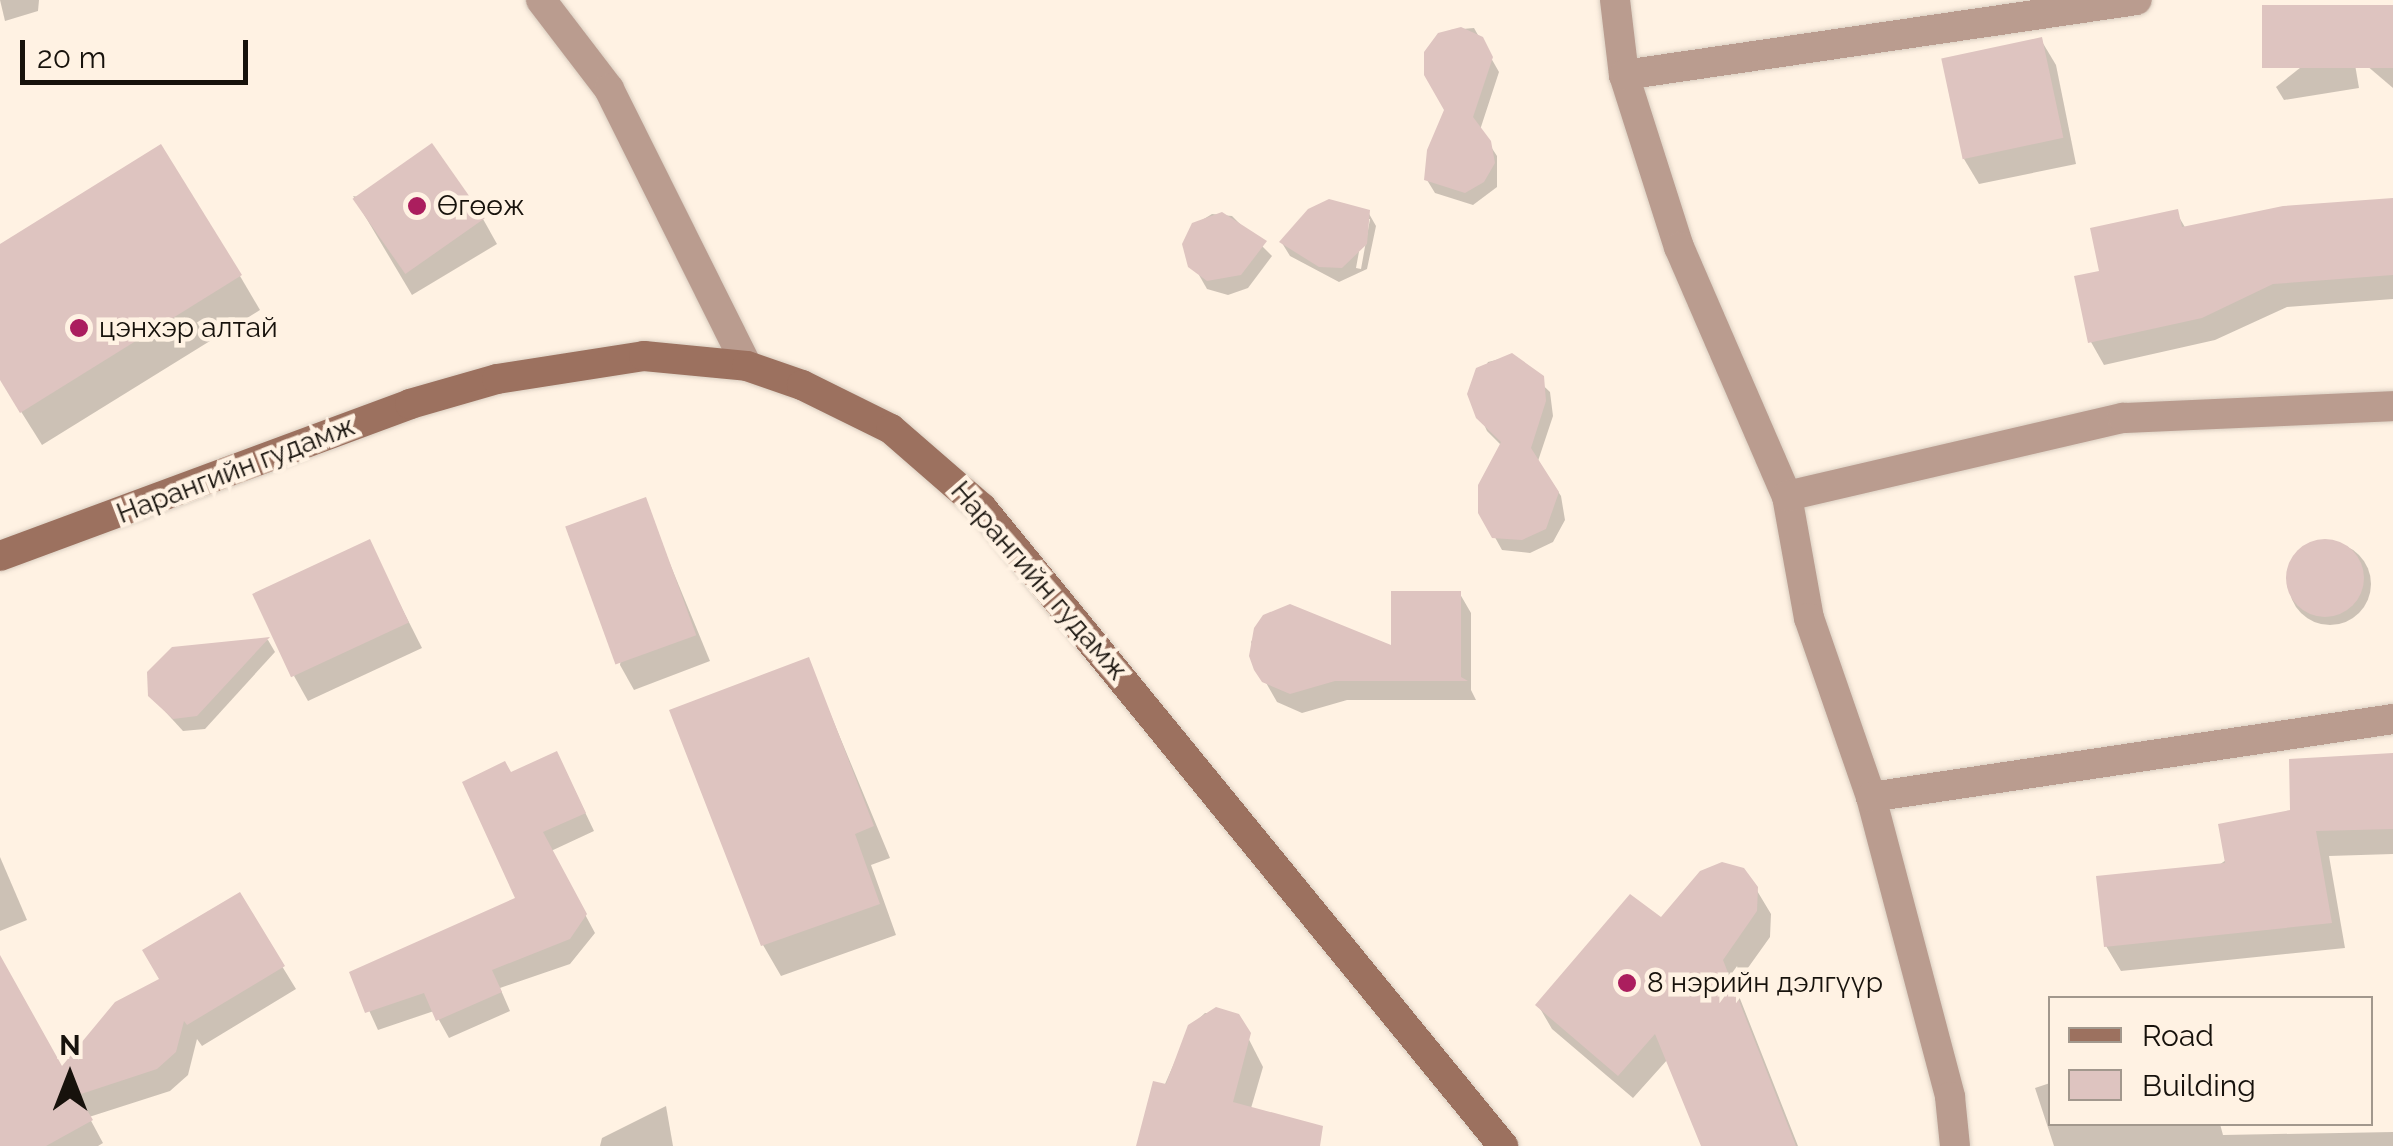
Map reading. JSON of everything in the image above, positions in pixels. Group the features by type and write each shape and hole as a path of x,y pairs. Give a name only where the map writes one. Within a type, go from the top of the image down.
{"main road":[{"name":"Нарангийн гудамж","path":"0,556 410,404 497,378 644,356 747,366 892,429 982,508 1503,1146"}],"street":[{"path":"542,0 609,89 747,366"},
{"path":"1615,0 1624,75 1679,247 1787,496 1808,618 1870,798 1950,1097 1955,1146"},
{"path":"1624,75 2137,0"},
{"path":"1787,496 2123,418 2393,406"},
{"path":"1870,798 2393,719"}],"building":[{"path":"2262,5 2393,5 2393,68 2262,68"},
{"path":"1461,27 1483,37 1493,57 1473,117 1491,141 1495,163 1484,182 1465,193 1424,180 1427,150 1444,110 1424,75 1424,52 1438,33"},
{"path":"2042,37 2063,138 1963,159 1941,58"},
{"name":"Өгөөж","path":"432,143 485,218 405,274 353,199"},
{"name":"цэнхэр алтай","path":"161,144 242,275 20,413 0,380 0,244"},
{"path":"2393,198 2393,275 2273,284 2202,318 2088,343 2074,276 2099,271 2090,228 2178,209 2182,227 2283,206"},
{"path":"1329,199 1370,210 1367,244 1342,268 1319,267 1279,242 1308,209"},
{"path":"1222,212 1267,241 1241,275 1207,281 1188,267 1182,244 1192,223"},
{"path":"1512,353 1544,376 1546,401 1531,448 1559,492 1546,529 1522,540 1492,538 1478,513 1478,485 1501,442 1476,418 1467,394 1476,368"},
{"path":"646,497 696,635 615,665 565,526"},
{"path":"370,539 409,622 291,677 252,594"},
{"path":"2317,539 2333,539 2358,556 2364,578 2358,600 2347,611 2333,617 2317,617 2292,600 2286,586 2286,570 2303,545"},
{"path":"1391,591 1461,591 1461,677 1468,681 1335,681 1290,694 1262,682 1254,670 1249,656 1254,628 1263,615 1290,604 1391,645"},
{"path":"270,637 197,716 173,719 148,696 147,672 172,647"},
{"path":"809,657 874,826 855,834 880,904 761,946 669,710"},
{"path":"557,751 586,813 543,832 587,914 570,939 492,970 502,992 436,1021 424,993 365,1013 349,972 515,898 462,782 505,761 511,772"},
{"path":"2393,753 2393,829 2316,831 2332,923 2104,947 2096,876 2225,863 2218,824 2290,810 2289,759"},
{"path":"1722,862 1744,868 1758,887 1757,911 1723,960 1796,1146 1701,1146 1655,1034 1618,1076 1535,1005 1630,894 1661,917 1700,871"},
{"path":"240,892 285,966 187,1025 184,1021 176,1052 157,1069 78,1095 93,1120 46,1146 0,1146 0,955 62,1066 115,1002 159,979 142,950"},
{"path":"1216,1007 1239,1014 1251,1033 1233,1102 1323,1126 1320,1146 1136,1146 1153,1081 1166,1084 1188,1025"}],"place":[{"name":"Өгөөж","path":"417,206"},
{"name":"цэнхэр алтай","path":"79,328"},
{"name":"8 нэрийн дэлгүүр","path":"1627,983"}]}
